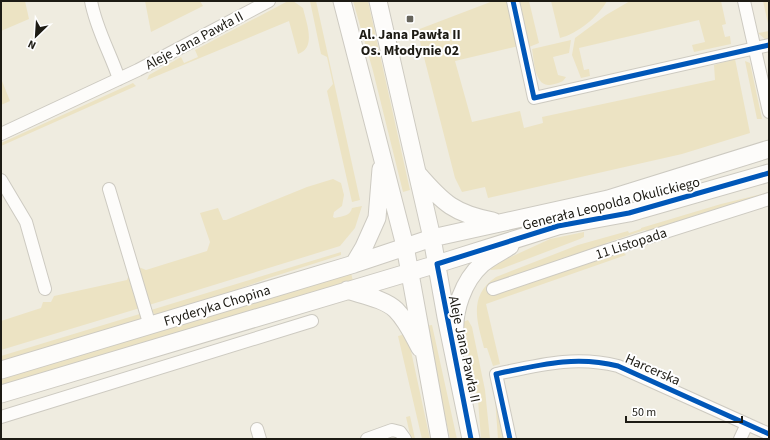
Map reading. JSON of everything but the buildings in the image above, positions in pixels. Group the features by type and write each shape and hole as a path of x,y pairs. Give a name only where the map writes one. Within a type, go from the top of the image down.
{"street":[{"path":"91,1 96,26 110,53 119,79"},
{"name":"Aleje Jana Pawła II","path":"1,134 119,79 269,1"},
{"path":"342,1 406,246 440,439"},
{"name":"Aleje Jana Pawła II","path":"378,1 432,238 471,439"},
{"path":"514,1 534,98 769,45"},
{"path":"744,1 769,112"},
{"name":"Generała Leopolda Okulickiego","path":"432,238 608,199 769,149"},
{"path":"354,264 364,247 377,218 382,155"},
{"name":"Generała Leopolda Okulickiego","path":"411,271 573,222 629,213 769,173"},
{"path":"417,174 430,189 453,208 470,217 503,223"},
{"path":"1,180 26,222 45,289"},
{"path":"109,189 150,326"},
{"name":"11 Listopada","path":"493,289 599,253 769,199"},
{"path":"456,367 454,326 463,290 481,265 528,235"},
{"name":"Fryderyka Chopina","path":"1,370 354,264 432,238"},
{"name":"Fryderyka Chopina","path":"1,394 411,271"},
{"path":"347,290 382,302 396,310 408,325 426,359"},
{"path":"1,418 312,321"},
{"name":"Harcerska","path":"510,439 496,374 562,361 579,360 607,364 634,372 769,434"},
{"path":"740,439 747,424"},
{"path":"367,439 392,430 400,432 405,439"}],"shaded area":[{"path":"1,1 25,1 29,19 1,31"},
{"path":"145,1 200,1 203,6 151,32"},
{"path":"288,1 293,1 303,8 309,34 309,40 304,51 298,54 289,21 147,80 149,75 181,57 184,63 198,57 195,50"},
{"path":"310,1 316,1 360,200 352,202 327,91 333,84 327,57 321,54"},
{"path":"353,1 368,1 410,190 403,192 373,71"},
{"path":"493,1 511,1 519,46 455,61 472,122 520,111 524,128 543,123 542,117 715,80 714,65 735,59 750,133 682,154 488,198 485,187 462,192 455,178 417,30"},
{"path":"520,1 529,1 539,43 529,47"},
{"path":"551,1 607,1 593,19 580,29 560,38"},
{"path":"630,1 721,1 726,24 722,25 725,37 730,36 731,44 694,52 692,45 705,42 699,20 579,48 584,70 589,69 590,76 581,78 572,55 575,38 606,15"},
{"path":"763,1 769,1 769,28"},
{"path":"769,31 769,40 767,41 758,33"},
{"path":"571,40 569,53 553,57 558,75 566,77 563,81 556,84 543,84 537,76 532,49"},
{"path":"745,61 750,63 762,119 757,119"},
{"path":"2,81 10,101 1,105 1,82"},
{"path":"133,83 136,86 1,146 1,143"},
{"path":"333,179 341,183 344,195 342,206 334,212 333,217 335,218 346,215 350,213 352,208 362,206 355,228 340,246 149,305 136,266 146,270 207,251 210,242 200,213 218,208 223,220 226,220 307,187"},
{"path":"766,193 767,196 740,205 738,202 659,227 656,231 650,233 645,230 606,243 604,248 621,250 626,255 486,304 500,364 493,366 487,348 484,348 477,319 477,310 481,292 487,284 496,277 578,245 628,231 629,233 721,204"},
{"path":"584,232 584,237 580,239 501,269 491,270 489,267 550,239"},
{"path":"341,252 341,255 219,296 155,315 151,310"},
{"path":"351,273 353,281 1,386 1,379"},
{"path":"129,275 140,308 1,350 1,321 41,308 43,302 51,302 54,296 127,280"},
{"path":"143,313 142,319 1,361 1,356"},
{"path":"468,320 472,327 485,390 490,439 481,439 478,400 463,328 463,322"},
{"path":"432,325 457,439 450,439 425,326"},
{"path":"406,334 430,439 422,439 398,336"},
{"path":"494,384 506,439 498,439"},
{"path":"410,416 415,439 411,439 406,417"}],"cycle path":[{"path":"513,1 534,98 769,45"},
{"path":"471,439 437,264 558,226 629,213 769,173"},
{"path":"510,439 496,374 557,362 572,361 587,361 618,366 769,434"}],"place":[{"name":"Al. Jana Pawła II Os. Młodynie 02","path":"410,19"}]}
